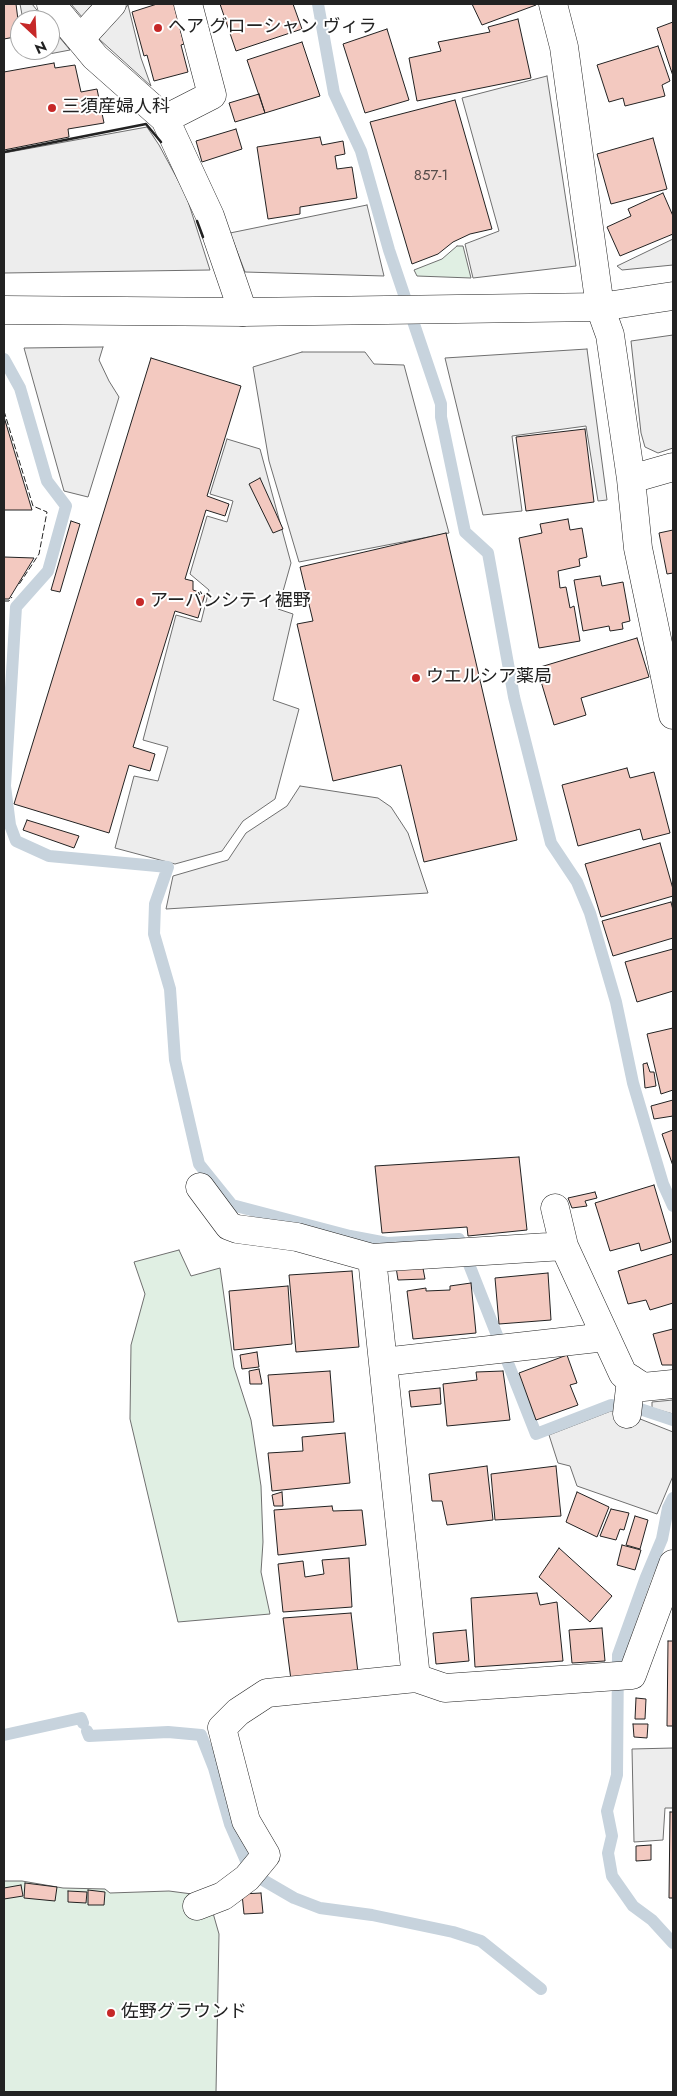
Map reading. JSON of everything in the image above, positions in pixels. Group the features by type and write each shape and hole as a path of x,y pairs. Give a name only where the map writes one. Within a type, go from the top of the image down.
{"street":[{"path":"51,4 94,57 165,119 210,216 243,312"},
{"path":"80,39 112,4"},
{"path":"165,119 212,95 188,4"},
{"path":"553,4 564,46 600,307 610,335 631,479 638,548 673,715"},
{"path":"4,310 243,312 600,307 673,296"},
{"path":"631,479 673,467"},
{"path":"200,1187 229,1226 237,1229 297,1238 372,1258 564,1246"},
{"path":"555,1208 564,1246 623,1374 643,1387 673,1384"},
{"path":"372,1258 416,1678"},
{"path":"383,1362 606,1337"},
{"path":"627,1414 631,1379"},
{"path":"198,1906 223,1896 254,1870 266,1855 246,1821 222,1728 238,1712 267,1694 416,1678 445,1688 632,1675 673,1564"}],"green space":[{"path":"457,246 463,246 471,278 417,276 414,270 442,259"},
{"path":"179,1250 191,1276 220,1268 234,1367 251,1420 261,1486 263,1542 261,1572 270,1614 178,1622 130,1419 131,1345 145,1294 134,1262"},
{"name":"佐野グラウンド","path":"4,1881 22,1881 63,1888 105,1889 110,1893 169,1891 192,1894 213,1913 219,1934 216,2092 4,2092"}],"shaded area":[{"path":"20,4 32,4 37,10 21,10"},
{"path":"71,4 93,4 82,17"},
{"path":"128,5 141,58 151,86 99,39"},
{"path":"60,38 70,50 60,52"},
{"path":"547,76 576,266 473,278 465,244 499,231 462,98"},
{"path":"147,127 186,195 210,270 4,273 4,153"},
{"path":"367,205 384,276 245,272 230,233"},
{"path":"673,239 673,265 622,270 617,266"},
{"path":"673,335 673,448 658,453 645,447 641,433 631,341"},
{"path":"103,347 99,360 119,397 88,497 64,491 24,348"},
{"path":"587,349 607,500 598,501 586,426 512,436 522,511 483,515 445,358"},
{"path":"302,352 365,352 374,364 404,365 449,533 299,562 269,461 253,367"},
{"path":"227,439 260,449 291,563 278,609 293,614 273,700 299,709 275,799 243,821 222,851 175,864 115,848 134,776 158,781 168,747 143,740 176,615 201,622 209,590 190,574 207,516 227,522 233,501 210,494"},
{"path":"300,786 378,798 391,807 408,833 428,893 166,909 173,876 228,860 246,833 287,806"},
{"path":"673,1400 673,1414 652,1408 652,1402"},
{"path":"611,1411 620,1411 673,1432 673,1476 657,1514 577,1486 570,1466 558,1463 549,1435"},
{"path":"673,1748 673,1808 665,1808 663,1840 634,1842 632,1749"}],"building":[{"path":"4,4 16,4 17,10 10,10 10,38 4,39"},
{"name":"ヘア グローシャン ヴィラ","path":"157,4 174,4 184,44 181,45 188,72 154,81 147,55 144,56 132,12"},
{"path":"220,4 293,4 302,29 236,51"},
{"path":"472,4 535,4 536,5 482,25"},
{"path":"518,19 531,78 417,101 409,58 441,51 438,42 490,32 488,27"},
{"path":"673,22 673,76 657,28"},
{"path":"387,29 409,100 365,113 343,44"},
{"path":"302,42 320,96 265,113 247,60"},
{"path":"658,46 670,81 662,85 665,96 625,106 623,98 609,102 597,65"},
{"name":"三須産婦人科","path":"54,63 55,68 75,65 81,92 97,89 104,123 68,129 69,137 4,150 4,72"},
{"path":"259,94 265,113 235,122 229,103"},
{"path":"455,100 492,229 470,234 453,242 438,254 412,264 370,122"},
{"path":"236,129 242,149 202,162 196,141"},
{"path":"320,137 322,145 343,141 345,154 335,156 337,169 352,167 357,198 300,207 300,214 268,219 257,147"},
{"path":"653,138 667,189 611,204 597,154"},
{"path":"663,193 673,216 673,234 620,256 607,227 631,216 628,209"},
{"name":"アーバンシティ裾野","path":"151,358 241,386 207,496 229,504 225,516 206,510 185,579 193,581 193,590 205,594 198,618 175,611 133,747 155,754 150,771 129,765 109,833 14,804"},
{"path":"4,417 32,510 4,510"},
{"path":"585,429 594,502 526,511 516,437"},
{"path":"260,478 283,529 273,533 249,484"},
{"path":"568,519 570,530 582,528 587,557 579,559 580,566 558,571 560,588 566,587 570,608 574,606 580,641 539,648 519,538 542,533 540,524"},
{"path":"71,521 80,524 60,592 51,590"},
{"path":"673,530 673,573 667,574 659,533"},
{"path":"446,533 517,840 424,862 401,765 333,781 297,624 313,621 300,567"},
{"path":"4,557 34,558 9,599 4,599"},
{"path":"600,576 602,586 623,582 630,621 622,623 623,629 610,631 609,626 583,631 574,580"},
{"path":"637,638 649,677 581,698 586,715 554,725 537,668"},
{"path":"627,768 630,778 654,772 670,833 643,840 640,829 578,846 562,785"},
{"path":"27,820 79,836 74,848 23,830"},
{"path":"660,843 673,889 673,896 601,917 585,864"},
{"path":"671,902 673,910 673,938 613,956 602,921"},
{"path":"673,949 673,991 637,1002 625,962"},
{"path":"673,1028 673,1090 661,1094 647,1034"},
{"path":"647,1063 650,1072 654,1072 656,1086 645,1088 643,1064"},
{"path":"673,1100 673,1116 654,1119 651,1106"},
{"path":"673,1130 673,1166 662,1134"},
{"path":"519,1157 527,1230 468,1236 467,1227 382,1233 375,1166"},
{"path":"654,1185 671,1242 641,1251 639,1243 610,1251 595,1203"},
{"path":"595,1192 597,1198 585,1201 587,1206 572,1208 568,1198"},
{"path":"673,1254 673,1303 650,1310 646,1300 628,1304 618,1271"},
{"path":"422,1263 425,1279 398,1280 396,1267"},
{"path":"352,1271 359,1347 296,1352 289,1275"},
{"path":"548,1273 551,1320 499,1324 495,1278"},
{"path":"471,1283 476,1333 413,1339 407,1291 426,1288 426,1291 450,1290 450,1286"},
{"path":"288,1286 292,1344 234,1350 229,1291"},
{"path":"673,1329 673,1365 662,1365 653,1334"},
{"path":"257,1352 259,1367 242,1369 240,1355"},
{"path":"567,1355 577,1383 570,1385 578,1405 536,1420 519,1373"},
{"path":"259,1369 262,1384 250,1384 249,1371"},
{"path":"330,1371 334,1422 273,1426 268,1375"},
{"path":"503,1371 510,1420 447,1426 443,1384 477,1380 476,1372"},
{"path":"440,1388 441,1404 411,1407 409,1391"},
{"path":"345,1433 350,1483 272,1491 268,1453 303,1451 302,1437"},
{"path":"487,1466 493,1520 447,1525 442,1501 432,1501 429,1474"},
{"path":"556,1466 561,1516 495,1520 491,1474"},
{"path":"282,1492 283,1506 274,1506 272,1495"},
{"path":"577,1492 609,1507 597,1537 566,1522"},
{"path":"332,1506 333,1511 362,1510 366,1545 278,1555 274,1510"},
{"path":"611,1509 629,1513 624,1530 620,1529 616,1540 600,1536"},
{"path":"635,1516 648,1520 640,1549 626,1545"},
{"path":"622,1545 641,1550 635,1570 617,1565"},
{"path":"559,1548 612,1596 590,1622 539,1577"},
{"path":"349,1558 352,1607 283,1612 278,1564 303,1561 305,1577 324,1574 322,1560"},
{"path":"537,1593 540,1605 557,1602 563,1661 475,1667 471,1598"},
{"path":"351,1613 358,1673 291,1680 283,1618"},
{"path":"602,1628 605,1661 572,1663 569,1630"},
{"path":"466,1630 469,1661 436,1664 433,1633"},
{"path":"668,1641 673,1641 673,1726 667,1726"},
{"path":"636,1698 646,1699 645,1719 635,1719"},
{"path":"633,1724 648,1724 647,1738 634,1737"},
{"path":"670,1812 673,1812 673,1898 669,1898"},
{"path":"651,1845 651,1860 636,1861 636,1846"},
{"path":"25,1883 57,1887 55,1901 24,1898"},
{"path":"21,1885 23,1896 4,1899 4,1888"},
{"path":"88,1890 105,1892 104,1905 88,1905"},
{"path":"68,1891 87,1892 86,1903 68,1902"},
{"path":"261,1893 263,1913 244,1914 242,1894"}],"waterway":[{"path":"318,4 334,93 361,151 389,250 441,404 441,417 465,532 488,553 514,697 551,843 577,882 590,913 616,1002 633,1083 663,1184 673,1206"},
{"path":"4,359 20,388 47,481 66,506 48,571 16,607 5,786 10,825 16,841 49,856 168,867 155,904 154,934 170,989 175,1060 199,1164 232,1205 350,1236 387,1243 459,1239 536,1434 611,1405 640,1409 673,1420"},
{"path":"673,1498 668,1508 662,1539 618,1655 617,1775 607,1811 612,1836 608,1853 612,1876 633,1906 652,1920 673,1943"},
{"path":"4,1735 81,1718 83,1723"},
{"path":"87,1731 89,1736 168,1732 201,1735 214,1768 230,1824 247,1863 263,1880 294,1898 320,1908 372,1915 453,1932 481,1941 541,1989"}],"fence":[{"path":"4,411 33,506 47,512 39,554 18,586"},
{"path":"4,601 9,601 12,597"}],"wall":[{"path":"4,152 146,124 161,142"},
{"path":"197,221 203,237"}],"place":[{"name":"ヘア グローシャン ヴィラ","path":"158,28"},
{"name":"三須産婦人科","path":"52,108"},
{"name":"アーバンシティ裾野","path":"140,602"},
{"name":"ウエルシア薬局","path":"416,678"},
{"name":"佐野グラウンド","path":"111,2013"}]}
